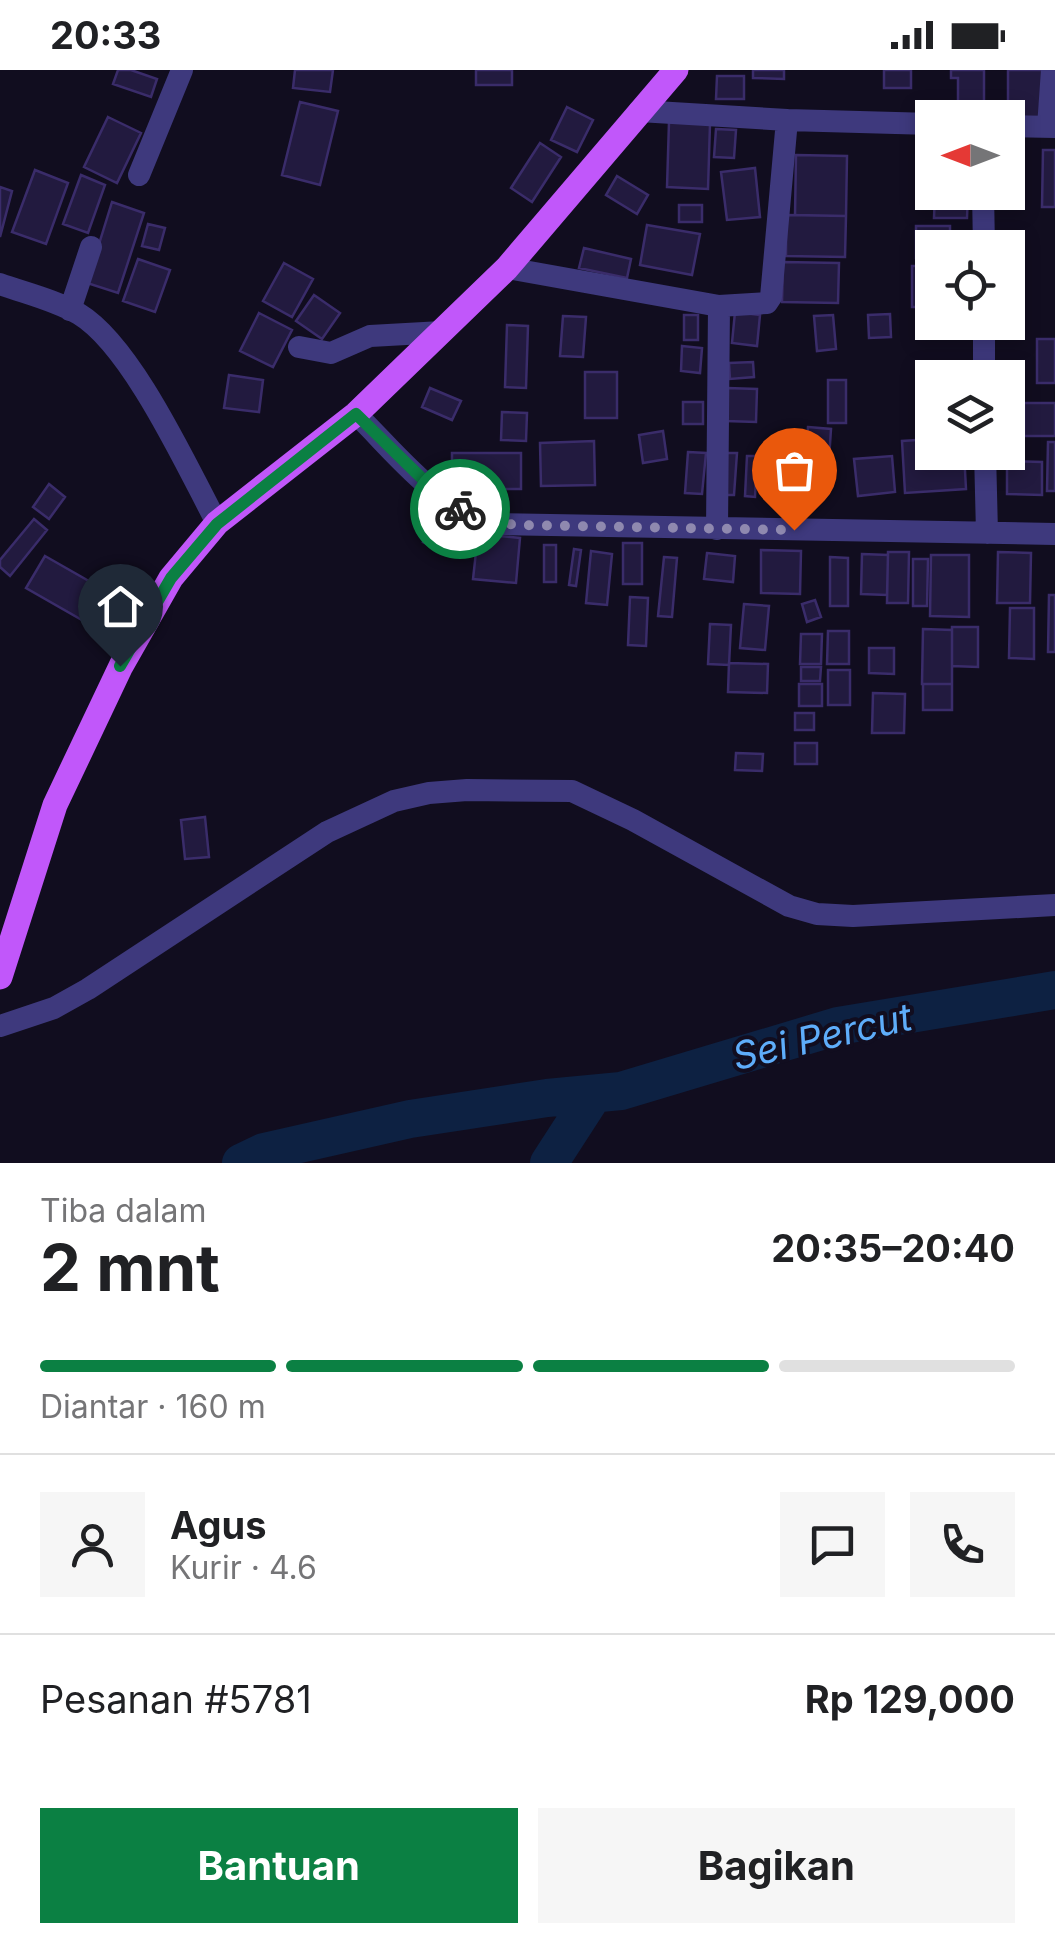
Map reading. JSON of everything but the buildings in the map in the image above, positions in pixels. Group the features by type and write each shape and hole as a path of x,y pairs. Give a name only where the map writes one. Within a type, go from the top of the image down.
{"main road":[{"path":"0,977 55,805 79,749 146,618 171,578 217,524 356,414 507,268 676,70"}],"street":[{"path":"140,175 182,70"},
{"path":"1025,126 1052,127 1052,70"},
{"path":"639,112 915,124"},
{"path":"507,268 719,306 770,300 787,120"},
{"path":"70,310 91,247"},
{"path":"0,284 70,310 112,342 168,432 217,524"},
{"path":"717,529 719,306"},
{"path":"299,348 331,353 370,336 442,332"},
{"path":"356,414 440,496 484,521 518,525 1055,534"},
{"path":"985,470 987,533"},
{"path":"0,1026 54,1008 88,989 327,832 394,801 429,793 572,791 633,820 788,906 818,914 853,916 1055,905"}],"waterway":[{"name":"Sei Percut","path":"241,1163 264,1152 410,1119 621,1091 838,1026 1055,990"},
{"name":"Sei Percut","path":"549,1163 593,1095"}],"way so far":[{"path":"460,509 500,524 794,530"}],"route":[{"path":"120,666 171,578 217,524 356,414 440,496 460,509"}]}
